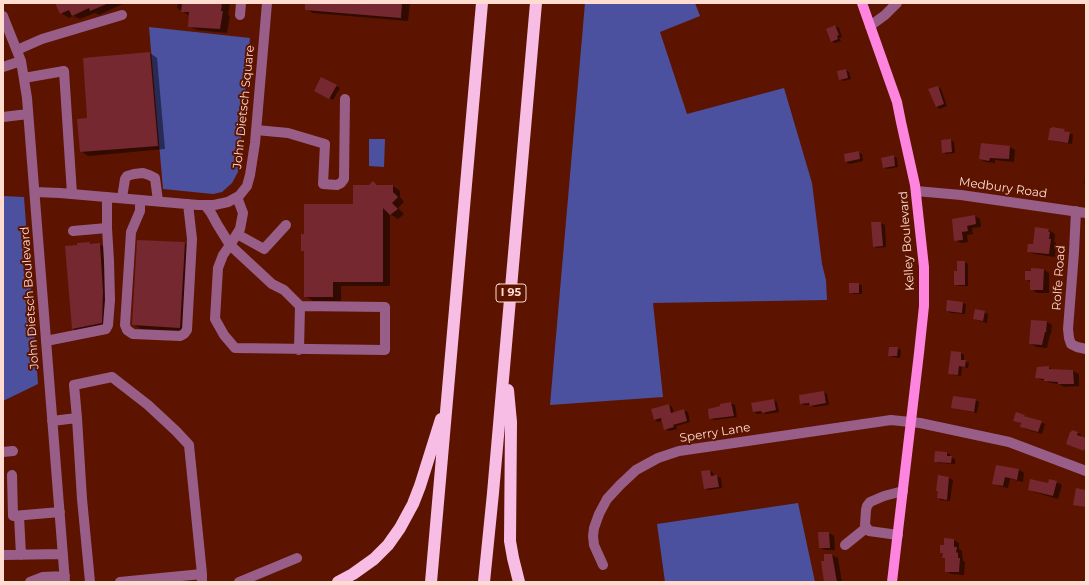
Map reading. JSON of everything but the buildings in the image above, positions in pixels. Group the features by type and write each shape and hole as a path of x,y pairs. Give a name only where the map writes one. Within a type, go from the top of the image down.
{"highway":[{"path":"431,582 482,3"},
{"name":"I 95","path":"484,582 536,3"},
{"path":"505,355 511,422 510,540 512,558 520,582"},
{"path":"338,582 353,574 374,559 388,545 400,528 420,486 448,399"}],"main road":[{"name":"Kelley Boulevard","path":"862,3 897,102 916,191 924,266 924,306 892,582"}],"street":[{"path":"240,15 241,3"},
{"name":"John Dietsch Square","path":"237,197 247,186 250,175 256,130 267,3"},
{"path":"870,26 886,15 897,3"},
{"path":"17,50 42,39 122,15"},
{"name":"John Dietsch Boulevard","path":"3,16 21,61 28,114 65,579"},
{"path":"3,67 21,61"},
{"path":"24,78 64,71 72,194"},
{"path":"325,144 323,184 337,185 343,181 344,100"},
{"path":"3,117 28,114"},
{"path":"256,130 288,133 325,144 343,145"},
{"path":"122,198 124,179 127,176 143,173 155,178 158,201"},
{"name":"Medbury Road","path":"916,191 961,195 1086,213"},
{"path":"35,192 205,205 228,202 237,197 243,213 240,229 230,245 223,255 218,268 215,319 224,335 235,348 385,350 385,306 300,306 284,290 272,284 230,245 212,213 205,205"},
{"path":"46,342 106,329 108,326 110,300 106,197"},
{"path":"140,200 140,211 131,232 130,240 125,325 133,334 180,336 187,330 192,239 188,204"},
{"name":"Rolfe Road","path":"1076,211 1068,329 1071,344 1086,349"},
{"path":"237,234 264,249 286,224"},
{"path":"73,231 107,228"},
{"path":"299,350 300,306"},
{"path":"90,582 82,499 74,385 112,377 148,405 188,444 202,578 120,582"},
{"path":"52,421 77,418"},
{"name":"Sperry Lane","path":"603,565 594,545 593,536 599,514 607,499 620,484 636,470 658,458 679,451 891,420 911,422 1009,442 1086,471"},
{"path":"12,474 13,516 60,512"},
{"path":"898,534 869,531 865,525 866,510 870,502 884,496 903,491"},
{"path":"19,516 21,555"},
{"path":"846,545 866,528"},
{"path":"3,555 63,554"},
{"path":"239,582 297,558"},
{"path":"30,582 43,577 65,579"}],"shaded area":[{"path":"585,3 695,3 700,16 660,32 687,114 784,88 812,183 822,264 826,280 827,300 653,303 663,397 550,405"},
{"path":"149,27 250,38 238,172 232,183 222,192 213,194 163,189"},
{"path":"369,139 385,139 384,167 369,166"},
{"path":"3,196 24,197 38,384 3,401"},
{"path":"798,503 815,582 665,582 657,524"}]}
